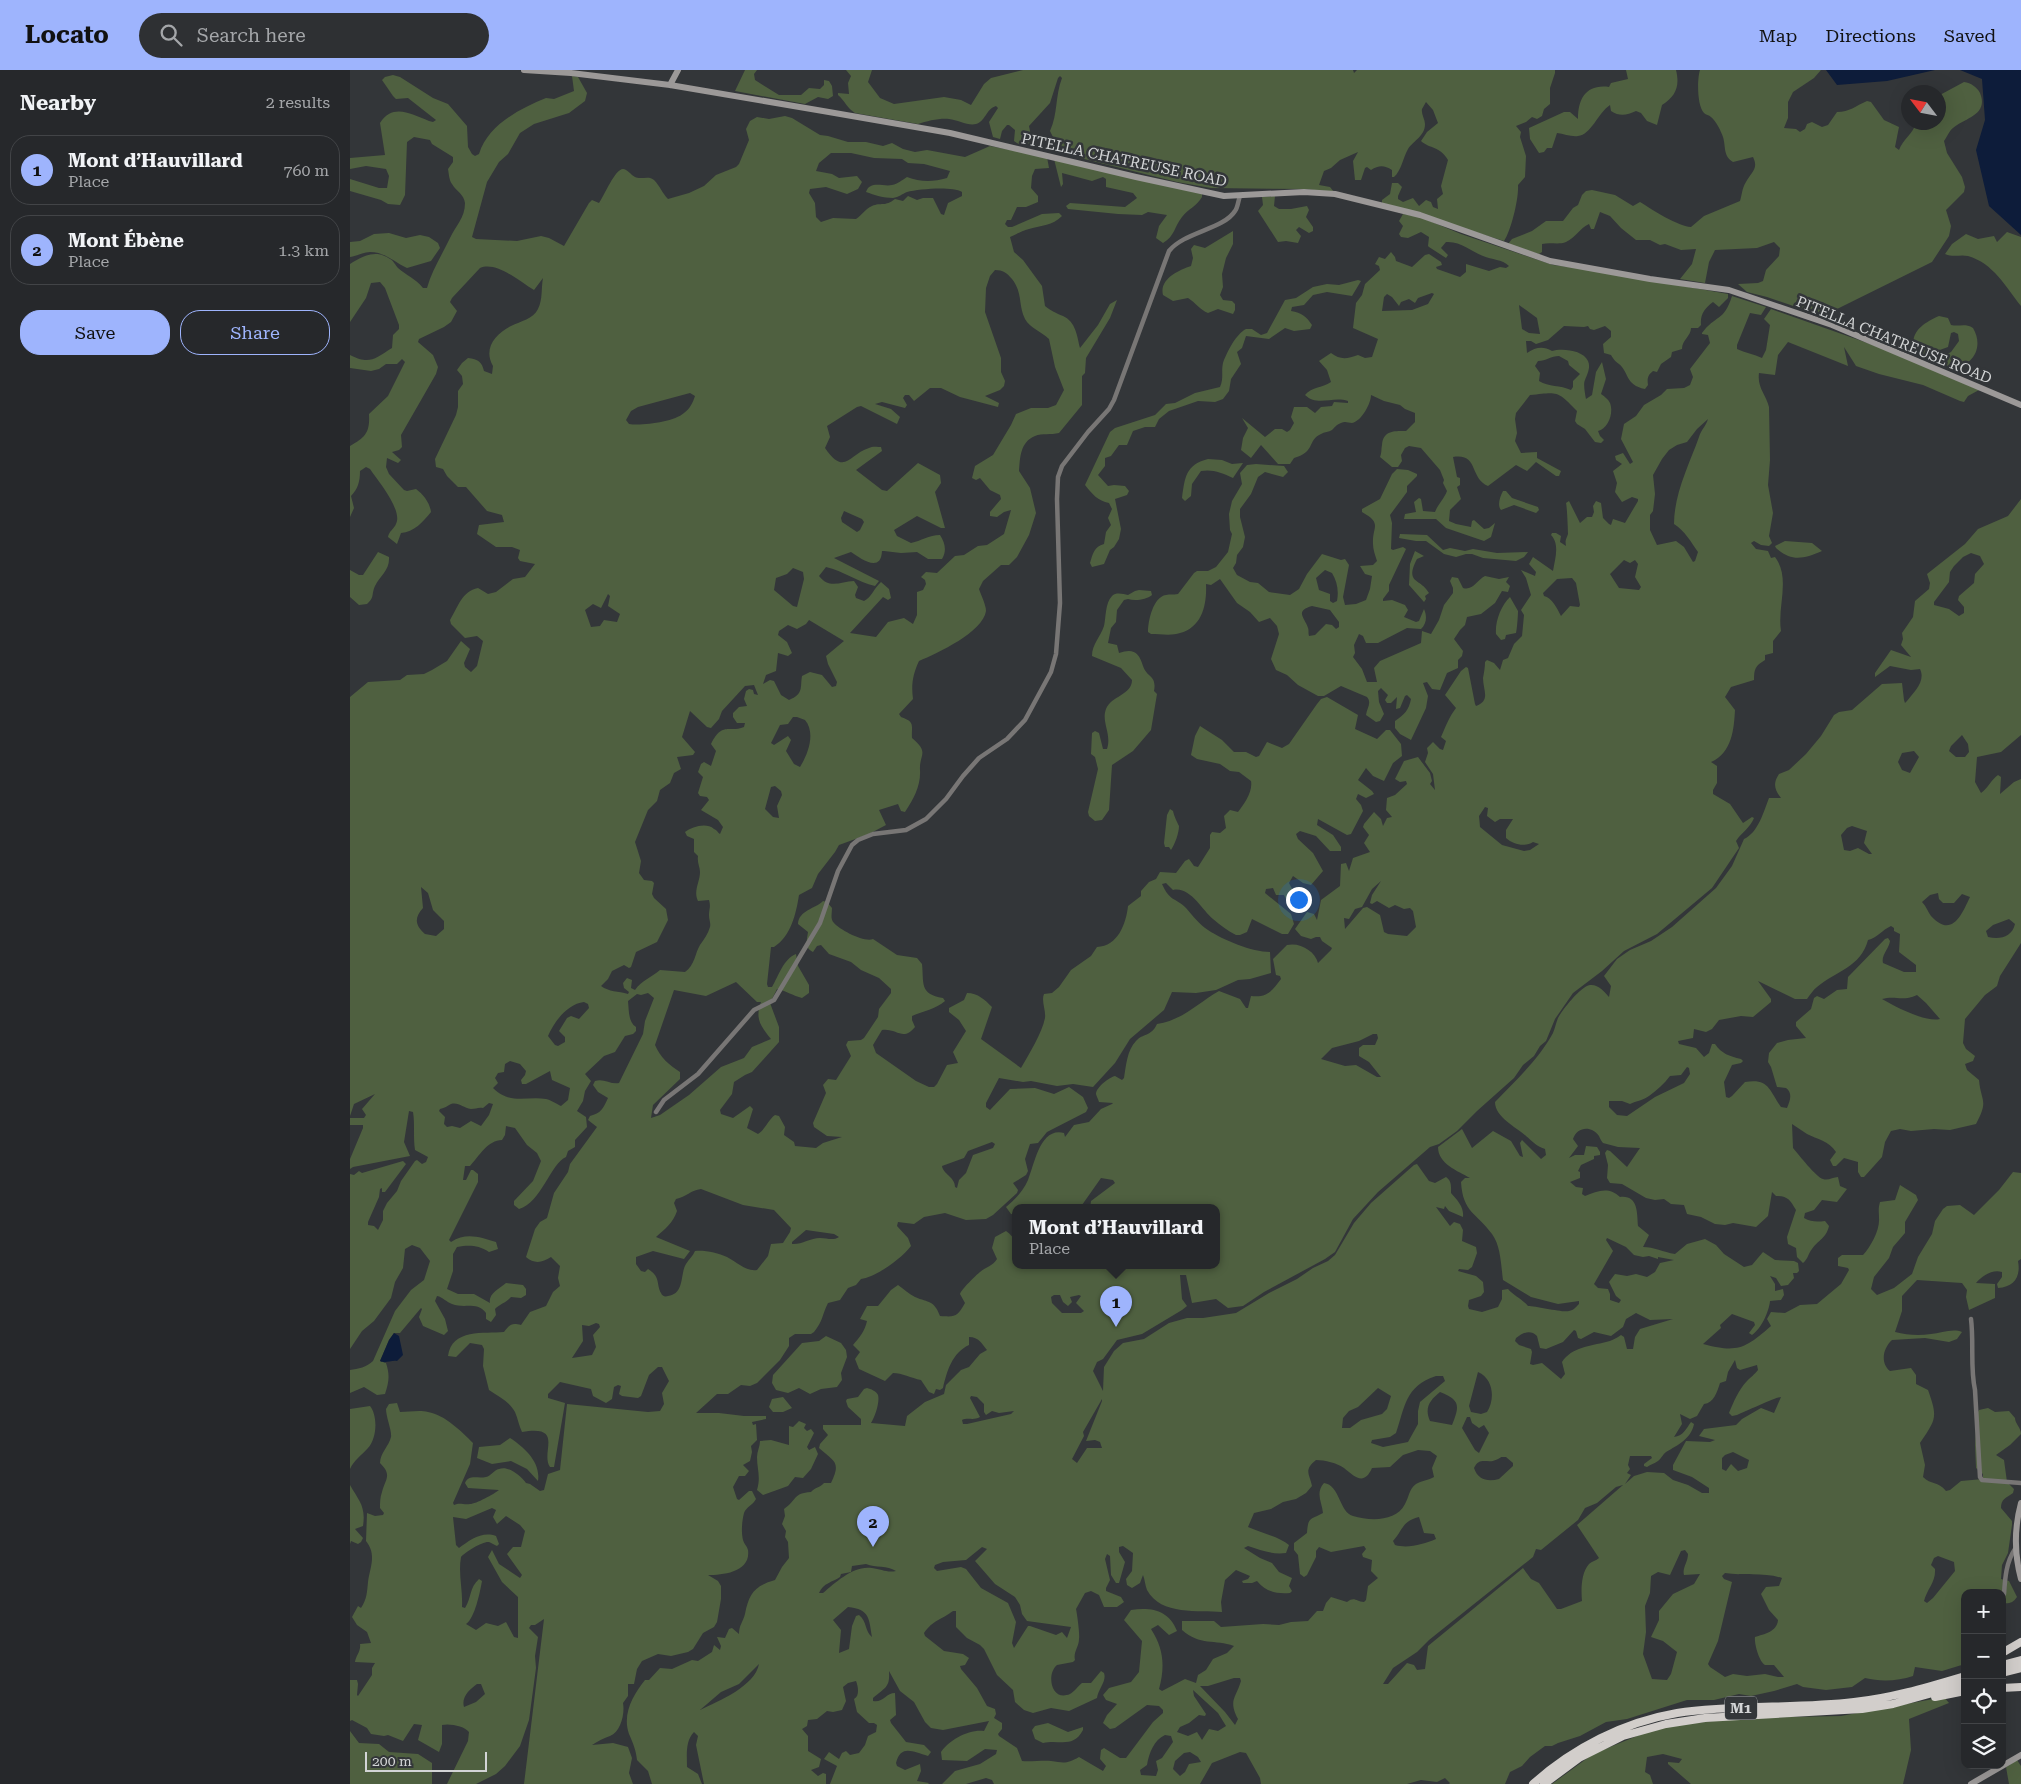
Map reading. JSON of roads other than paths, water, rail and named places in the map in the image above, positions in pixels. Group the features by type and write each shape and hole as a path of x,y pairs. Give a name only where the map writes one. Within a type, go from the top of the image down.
{"highway":[{"path":"2006,1651 2021,1642"},
{"path":"2006,1664 2021,1660"},
{"path":"2006,1672 2021,1668"},
{"path":"1924,1689 1961,1674"},
{"name":"M1","path":"1533,1784 1578,1750 1606,1735 1641,1722 1677,1714 1725,1709 1810,1706 1856,1702 1924,1689 1961,1677"},
{"name":"M1","path":"1544,1784 1579,1758 1623,1736 1666,1724 1705,1718 1862,1709 1893,1704 1961,1685"},
{"path":"2006,1688 2021,1687"},
{"path":"1893,1704 1961,1692"}],"main road":[{"name":"PITELLA CHATREUSE ROAD","path":"524,70 572,73 670,85 950,134 1210,193 1240,196 1304,192 1335,194 1420,215 1550,260 1650,279 1729,290 1832,325 2021,405"},
{"path":"670,85 678,70"},
{"path":"2021,1503 2017,1518 2015,1549 2021,1579"},
{"path":"1971,1784 2021,1755"}],"street":[{"path":"656,1112 664,1100 698,1074 754,1010 774,1000 820,923 838,871 852,846 858,840 873,834 906,830 926,819 946,799 979,758 1012,735 1025,720 1051,672 1056,654 1060,613 1057,500 1061,469 1088,432 1113,403 1169,250 1180,241 1229,217 1236,209 1240,196"},
{"path":"1971,1320 1980,1477 1982,1480 2021,1483"},
{"path":"2005,1589 2010,1556 2015,1549"}],"water":[{"path":"1826,70 1935,70 1887,81 1837,85"},
{"path":"1960,70 2021,70 2021,235 1989,206 1976,150 1985,120 1982,79"},
{"path":"394,1333 399,1336 403,1355 397,1361 380,1361 389,1340"}],"place":[{"name":"Mont d’Hauvillard","path":"1116,1327"},
{"name":"Mont Ébène","path":"873,1547"}]}
